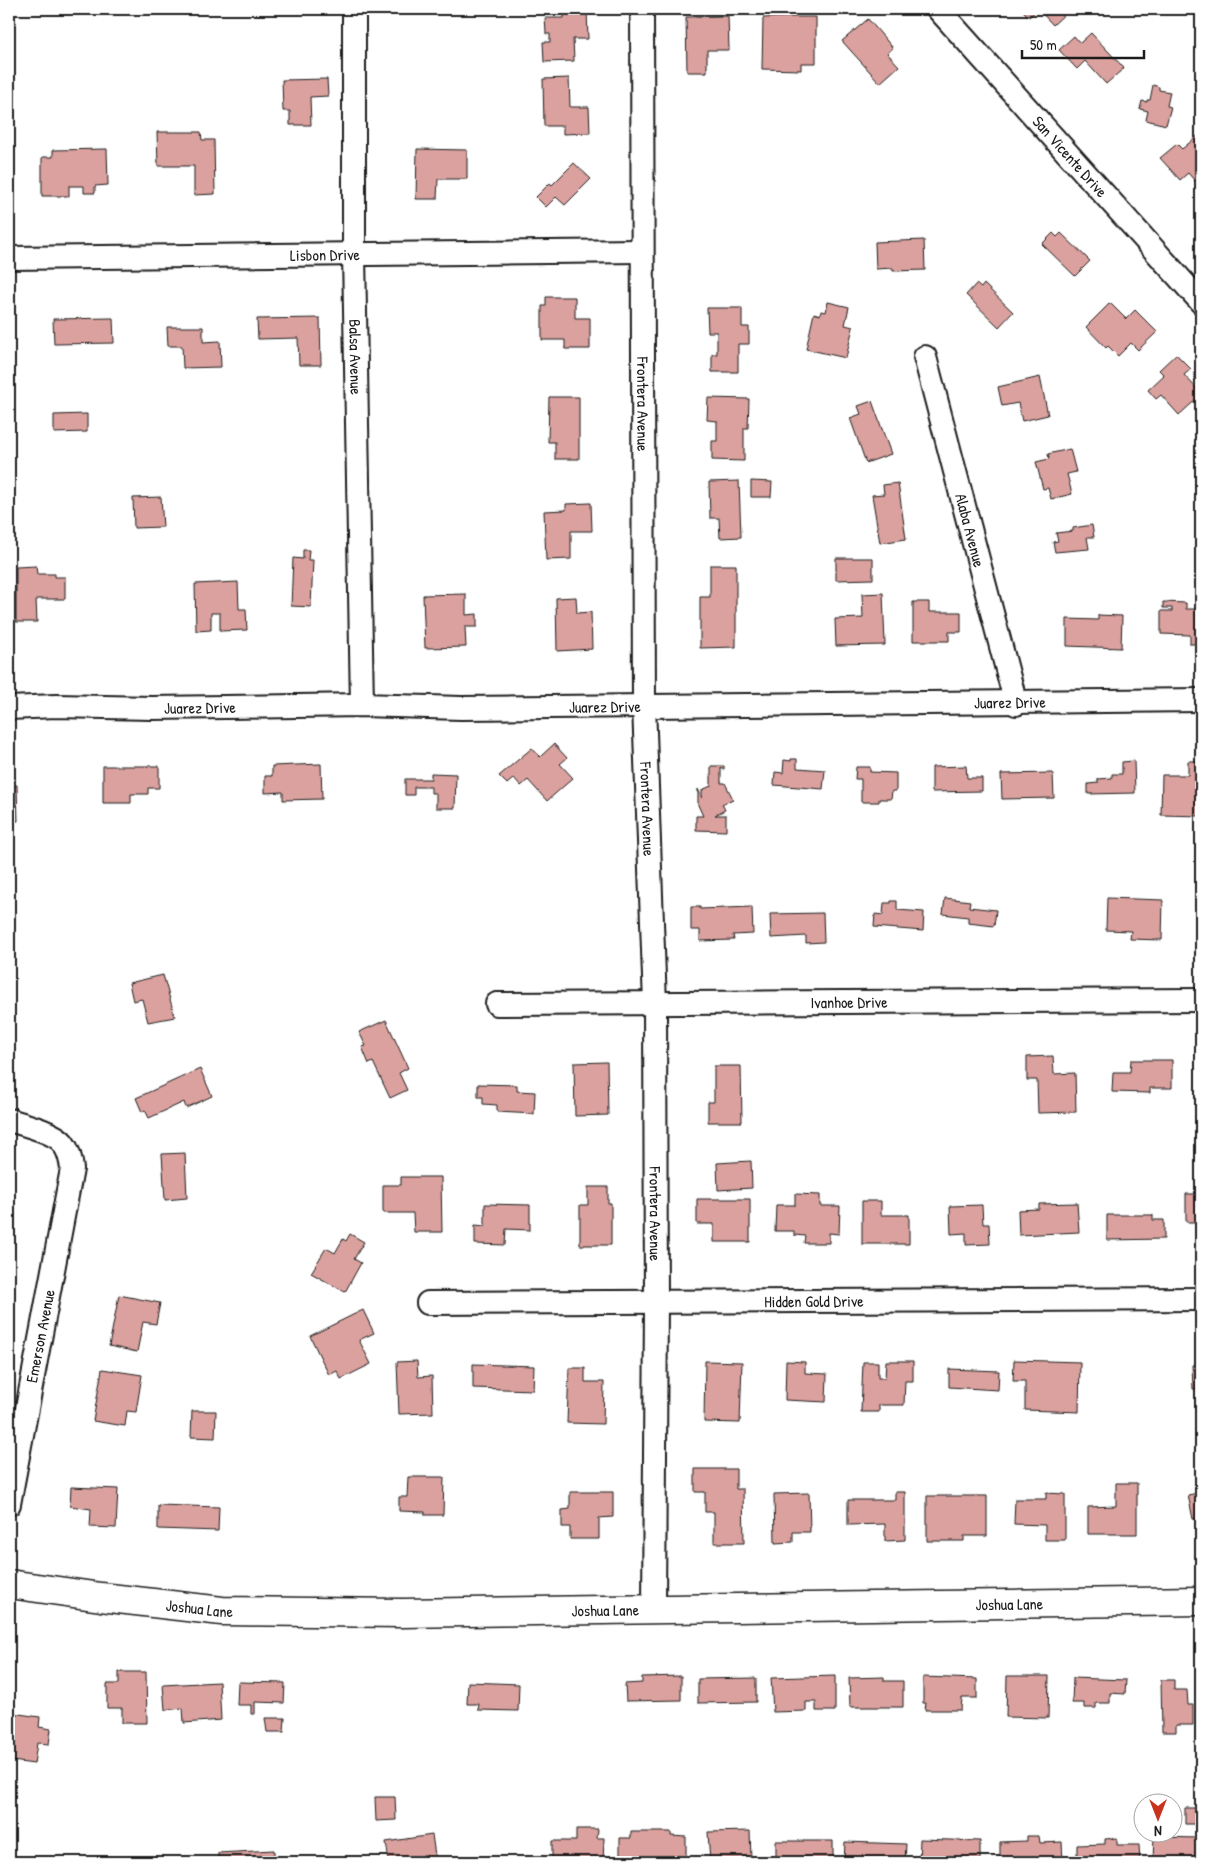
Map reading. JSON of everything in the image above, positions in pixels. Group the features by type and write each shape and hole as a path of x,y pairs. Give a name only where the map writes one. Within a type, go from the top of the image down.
{"main road":[{"name":"Joshua Lane","path":"9,1584 222,1611 402,1613 1201,1601"}],"street":[{"name":"Balsa Avenue","path":"354,9 354,254 362,705"},
{"name":"Frontera Avenue","path":"642,9 644,705 655,1004 654,1608"},
{"name":"San Vicente Drive","path":"938,9 1201,302"},
{"name":"Lisbon Drive","path":"9,258 642,251"},
{"name":"Alaba Avenue","path":"925,357 1016,704"},
{"name":"Juarez Drive","path":"9,708 56,706 152,708 362,705 462,708 644,705 1016,704 1201,700"},
{"name":"Ivanhoe Drive","path":"497,1004 1201,1000"},
{"name":"Emerson Avenue","path":"9,1120 36,1128 62,1141 70,1155 72,1169 9,1504"},
{"name":"Hidden Gold Drive","path":"428,1303 1201,1298"}],"building":[{"path":"1021,9 1038,9 1029,17"},
{"path":"1038,9 1070,9 1053,25"},
{"path":"564,10 587,10 588,39 573,39 574,61 544,62 543,42 550,42 550,34 546,34 545,18 564,18"},
{"path":"728,16 729,50 707,50 707,72 687,72 686,17"},
{"path":"816,17 816,63 801,63 801,70 762,69 763,18"},
{"path":"868,19 893,48 887,53 899,66 880,83 842,41"},
{"path":"1091,33 1124,68 1106,84 1085,61 1077,69 1059,50 1074,36 1080,43"},
{"path":"569,78 570,107 589,107 590,133 563,134 563,126 544,126 543,79"},
{"path":"327,79 328,96 310,97 311,125 290,125 290,111 283,111 282,80"},
{"path":"1153,85 1159,87 1159,90 1170,92 1167,106 1171,107 1166,125 1146,120 1148,111 1140,109 1142,101 1147,102 1147,100 1150,100"},
{"path":"157,132 201,132 202,140 214,140 215,194 194,195 194,166 158,166"},
{"path":"1201,133 1201,188 1188,173 1180,180 1160,158 1177,144 1182,149"},
{"path":"107,149 108,185 95,186 95,193 84,193 84,186 69,186 69,196 42,196 42,157 53,157 53,150"},
{"path":"417,149 467,150 467,179 438,179 437,199 416,199"},
{"path":"574,163 591,179 565,205 556,197 546,207 536,197 550,183 552,185"},
{"path":"1053,233 1057,237 1061,233 1090,261 1075,276 1042,244"},
{"path":"924,240 925,270 893,271 893,268 876,269 875,242"},
{"path":"976,284 981,288 984,284 1013,312 999,327 966,295"},
{"path":"546,297 575,297 575,318 590,318 590,349 565,349 565,340 542,340 542,306 546,306"},
{"path":"828,302 849,307 845,325 853,327 846,358 806,349 814,313 820,315 821,311 826,312"},
{"path":"1110,303 1126,319 1135,310 1157,332 1138,350 1131,343 1118,356 1108,346 1106,348 1086,327"},
{"path":"707,308 742,308 742,327 749,327 749,344 738,344 738,372 712,372 712,354 717,354 717,332 708,332"},
{"path":"113,318 114,343 54,344 53,319"},
{"path":"320,318 321,365 299,365 298,338 258,339 257,319"},
{"path":"167,327 203,327 203,342 220,341 221,367 183,368 182,346 168,346"},
{"path":"1176,354 1191,369 1184,375 1201,393 1179,415 1161,395 1156,399 1148,390 1164,375 1159,370"},
{"path":"1040,377 1048,415 1022,421 1018,403 1002,406 998,387"},
{"path":"549,397 579,397 579,459 555,459 555,442 548,442"},
{"path":"708,398 749,399 748,428 744,428 744,461 712,460 712,441 717,441 717,421 707,420"},
{"path":"872,401 891,454 866,463 850,418 861,414 858,406"},
{"path":"87,414 87,432 54,433 54,415"},
{"path":"1070,449 1076,472 1067,474 1072,494 1051,499 1048,488 1043,489 1036,462 1049,459 1048,454"},
{"path":"739,481 741,537 720,538 719,518 710,518 709,482"},
{"path":"751,481 772,482 771,497 751,497"},
{"path":"898,483 906,539 880,543 872,495 884,494 883,485"},
{"path":"161,497 163,527 134,528 133,498"},
{"path":"591,503 592,531 571,531 571,559 546,560 544,511 566,510 566,504"},
{"path":"1092,525 1094,537 1087,537 1089,549 1055,552 1053,542 1058,541 1056,533 1073,531 1073,528"},
{"path":"303,550 309,550 308,560 313,560 311,607 291,606 293,558 303,559"},
{"path":"836,558 873,558 873,579 836,580"},
{"path":"710,565 736,565 736,647 700,648 700,597 710,597"},
{"path":"36,566 37,574 55,574 55,577 65,577 65,599 36,599 37,622 16,622 16,567"},
{"path":"238,582 239,609 246,609 247,630 220,631 220,613 211,613 211,630 196,631 195,584"},
{"path":"883,593 885,645 836,646 835,619 863,618 862,594"},
{"path":"466,594 466,615 477,614 477,627 465,627 466,647 425,648 423,595"},
{"path":"576,597 577,613 591,612 592,649 557,651 556,598"},
{"path":"913,602 929,602 929,612 961,612 961,632 949,632 949,641 913,641"},
{"path":"1163,602 1186,603 1186,609 1201,609 1201,644 1190,644 1190,635 1161,634 1161,611 1172,611 1172,608 1163,608"},
{"path":"1098,615 1122,616 1121,648 1067,646 1067,619 1098,620"},
{"path":"554,744 567,758 560,764 573,778 547,801 528,780 521,786 514,778 507,784 499,776 532,748 540,757"},
{"path":"791,759 797,759 797,768 825,770 823,789 774,785 775,772 783,773 784,760 791,761"},
{"path":"1134,761 1135,793 1088,794 1088,784 1098,783 1098,779 1112,778 1112,774 1122,774 1122,762"},
{"path":"1188,761 1201,761 1201,816 1161,815 1162,775 1188,775"},
{"path":"321,764 322,799 283,800 283,792 265,793 265,776 272,776 272,766"},
{"path":"103,766 159,766 159,788 148,788 148,794 131,794 131,803 103,803"},
{"path":"711,766 724,766 724,770 721,768 721,783 725,783 733,799 722,804 725,810 715,815 726,815 726,831 696,830 696,816 703,816 698,805 698,789 702,798 702,790 711,786"},
{"path":"966,766 967,778 982,778 982,791 932,792 932,767"},
{"path":"856,767 870,767 870,772 896,773 896,791 892,791 891,799 879,799 879,802 861,802 861,779 855,779"},
{"path":"431,773 456,774 455,808 436,808 436,793 431,793 431,787 414,787 414,795 405,795 405,779 431,779"},
{"path":"1053,773 1054,798 1002,799 1001,774"},
{"path":"9,785 17,785 18,821 9,822"},
{"path":"945,898 970,901 969,907 996,910 994,926 968,923 968,917 943,914"},
{"path":"1107,898 1163,900 1162,940 1130,939 1131,931 1106,930"},
{"path":"891,901 897,901 897,910 924,912 923,931 874,927 875,914 883,915 884,903 891,903"},
{"path":"1198,901 1201,901 1201,941 1197,941"},
{"path":"691,907 700,907 700,909 752,907 753,934 733,935 734,940 700,941 700,930 691,930"},
{"path":"823,913 824,942 806,943 806,936 771,938 770,914"},
{"path":"163,975 175,1017 148,1022 142,999 133,1001 129,983"},
{"path":"386,1020 408,1068 399,1073 407,1090 390,1098 373,1062 369,1064 362,1047 366,1046 359,1032"},
{"path":"1053,1056 1054,1074 1075,1073 1076,1112 1038,1113 1037,1080 1027,1080 1027,1057"},
{"path":"1131,1060 1172,1060 1172,1088 1150,1088 1150,1093 1112,1092 1113,1072 1130,1072"},
{"path":"607,1062 608,1115 575,1116 574,1063"},
{"path":"714,1066 741,1066 742,1122 708,1122 708,1102 714,1102"},
{"path":"200,1069 212,1096 186,1108 184,1102 149,1118 145,1110 142,1112 136,1098"},
{"path":"478,1084 517,1085 517,1091 535,1092 534,1114 497,1112 497,1105 483,1104 483,1097 478,1097"},
{"path":"185,1153 187,1198 165,1200 162,1154"},
{"path":"751,1161 752,1188 718,1190 717,1163"},
{"path":"401,1177 441,1177 442,1232 414,1232 413,1213 383,1213 383,1185 401,1185"},
{"path":"588,1187 608,1187 608,1203 611,1203 611,1245 580,1245 580,1205 588,1205"},
{"path":"795,1194 820,1195 820,1206 840,1206 839,1234 829,1233 829,1243 804,1243 805,1236 794,1235 794,1231 775,1231 776,1205 795,1205"},
{"path":"1186,1194 1201,1194 1201,1222 1186,1222"},
{"path":"697,1199 750,1199 750,1242 714,1242 714,1224 697,1224"},
{"path":"862,1201 881,1201 881,1215 909,1215 909,1244 862,1244"},
{"path":"1077,1203 1079,1232 1019,1235 1018,1210 1039,1209 1039,1204"},
{"path":"485,1204 530,1205 530,1230 506,1229 505,1245 475,1244 475,1225 485,1226"},
{"path":"982,1205 983,1224 989,1224 990,1244 966,1245 966,1233 951,1234 950,1206"},
{"path":"1107,1215 1153,1215 1153,1220 1164,1220 1164,1239 1107,1240"},
{"path":"350,1234 364,1242 354,1259 361,1263 345,1292 311,1273 326,1248 335,1253 343,1239 346,1241"},
{"path":"119,1295 160,1303 156,1324 143,1322 137,1352 109,1346"},
{"path":"363,1310 374,1333 359,1340 371,1364 341,1379 337,1371 329,1375 310,1336"},
{"path":"1014,1360 1080,1362 1079,1412 1025,1410 1025,1381 1013,1381"},
{"path":"417,1361 418,1377 432,1376 433,1413 399,1414 397,1362"},
{"path":"705,1361 742,1362 740,1423 704,1422"},
{"path":"786,1361 805,1362 805,1373 827,1374 826,1402 785,1400"},
{"path":"886,1361 913,1361 913,1381 905,1381 904,1405 879,1405 879,1412 861,1412 863,1362 878,1362 878,1378 885,1378"},
{"path":"473,1364 534,1366 533,1390 473,1388"},
{"path":"1201,1364 1201,1389 1193,1389 1192,1365"},
{"path":"569,1368 585,1368 585,1382 604,1382 603,1424 567,1423"},
{"path":"102,1369 142,1375 136,1412 127,1411 125,1426 93,1421"},
{"path":"949,1369 999,1371 998,1390 949,1387"},
{"path":"192,1411 216,1411 215,1438 191,1437"},
{"path":"695,1469 736,1469 736,1489 743,1489 744,1543 714,1543 714,1512 705,1512 705,1492 695,1492"},
{"path":"408,1477 444,1477 443,1515 425,1515 425,1512 399,1511 399,1497 407,1497"},
{"path":"1116,1483 1137,1483 1137,1534 1088,1534 1088,1507 1116,1506"},
{"path":"71,1487 118,1489 116,1528 90,1527 91,1509 70,1506"},
{"path":"570,1492 613,1492 613,1517 599,1518 599,1539 570,1539 570,1527 562,1527 562,1510 570,1509"},
{"path":"895,1492 905,1492 905,1540 885,1541 885,1524 848,1525 848,1500 895,1500"},
{"path":"809,1493 810,1532 793,1532 793,1542 775,1543 774,1494"},
{"path":"1046,1493 1065,1494 1065,1540 1045,1540 1045,1525 1014,1524 1015,1499 1046,1499"},
{"path":"1198,1493 1199,1502 1201,1501 1201,1519 1193,1519 1188,1495"},
{"path":"927,1496 987,1496 987,1536 964,1536 964,1541 927,1541"},
{"path":"158,1505 219,1507 218,1531 158,1529"},
{"path":"119,1672 146,1672 147,1723 122,1723 122,1708 107,1708 107,1684 119,1684"},
{"path":"681,1676 681,1700 626,1701 625,1684 642,1683 642,1677"},
{"path":"835,1676 835,1711 816,1711 816,1702 806,1702 806,1711 773,1712 771,1678"},
{"path":"1007,1676 1049,1676 1048,1718 1006,1717"},
{"path":"884,1677 884,1681 903,1681 903,1707 850,1707 849,1678"},
{"path":"923,1677 977,1679 977,1698 962,1698 961,1710 925,1710 926,1703 923,1703"},
{"path":"756,1678 756,1702 698,1703 698,1679"},
{"path":"1073,1678 1126,1680 1125,1694 1110,1693 1110,1703 1096,1703 1096,1708 1084,1708 1084,1703 1072,1703"},
{"path":"1161,1680 1174,1680 1174,1690 1187,1690 1188,1705 1193,1705 1193,1725 1176,1725 1176,1732 1162,1732"},
{"path":"219,1682 221,1720 184,1723 183,1708 165,1710 163,1685"},
{"path":"238,1682 285,1683 284,1703 255,1702 255,1714 251,1714 251,1705 237,1705"},
{"path":"468,1682 519,1684 518,1711 478,1710 479,1704 467,1704"},
{"path":"12,1713 40,1717 39,1727 51,1729 49,1744 37,1743 34,1764 12,1761 14,1748 9,1747 9,1735"},
{"path":"265,1718 285,1718 284,1732 267,1732"},
{"path":"375,1797 395,1797 396,1820 376,1821"},
{"path":"1185,1808 1201,1808 1201,1824 1185,1824"},
{"path":"576,1829 598,1829 597,1838 604,1838 603,1862 552,1862 552,1841 576,1841"},
{"path":"750,1831 751,1859 735,1860 735,1862 710,1862 708,1832"},
{"path":"631,1832 671,1832 671,1836 686,1837 686,1858 661,1858 661,1862 620,1862 620,1838 631,1838"},
{"path":"432,1835 436,1862 389,1862 386,1842"},
{"path":"1027,1836 1039,1836 1040,1843 1062,1842 1063,1862 1000,1862 1000,1842 1027,1841"},
{"path":"1117,1838 1117,1845 1139,1845 1140,1862 1077,1862 1077,1845 1105,1844 1105,1839"},
{"path":"1182,1838 1197,1838 1197,1862 1153,1862 1154,1844 1182,1844"},
{"path":"920,1839 980,1841 980,1862 919,1862"},
{"path":"776,1841 833,1841 833,1862 806,1862 807,1858 776,1858"},
{"path":"845,1842 906,1844 905,1862 844,1862"},
{"path":"274,1850 274,1862 218,1862 218,1853"}]}
